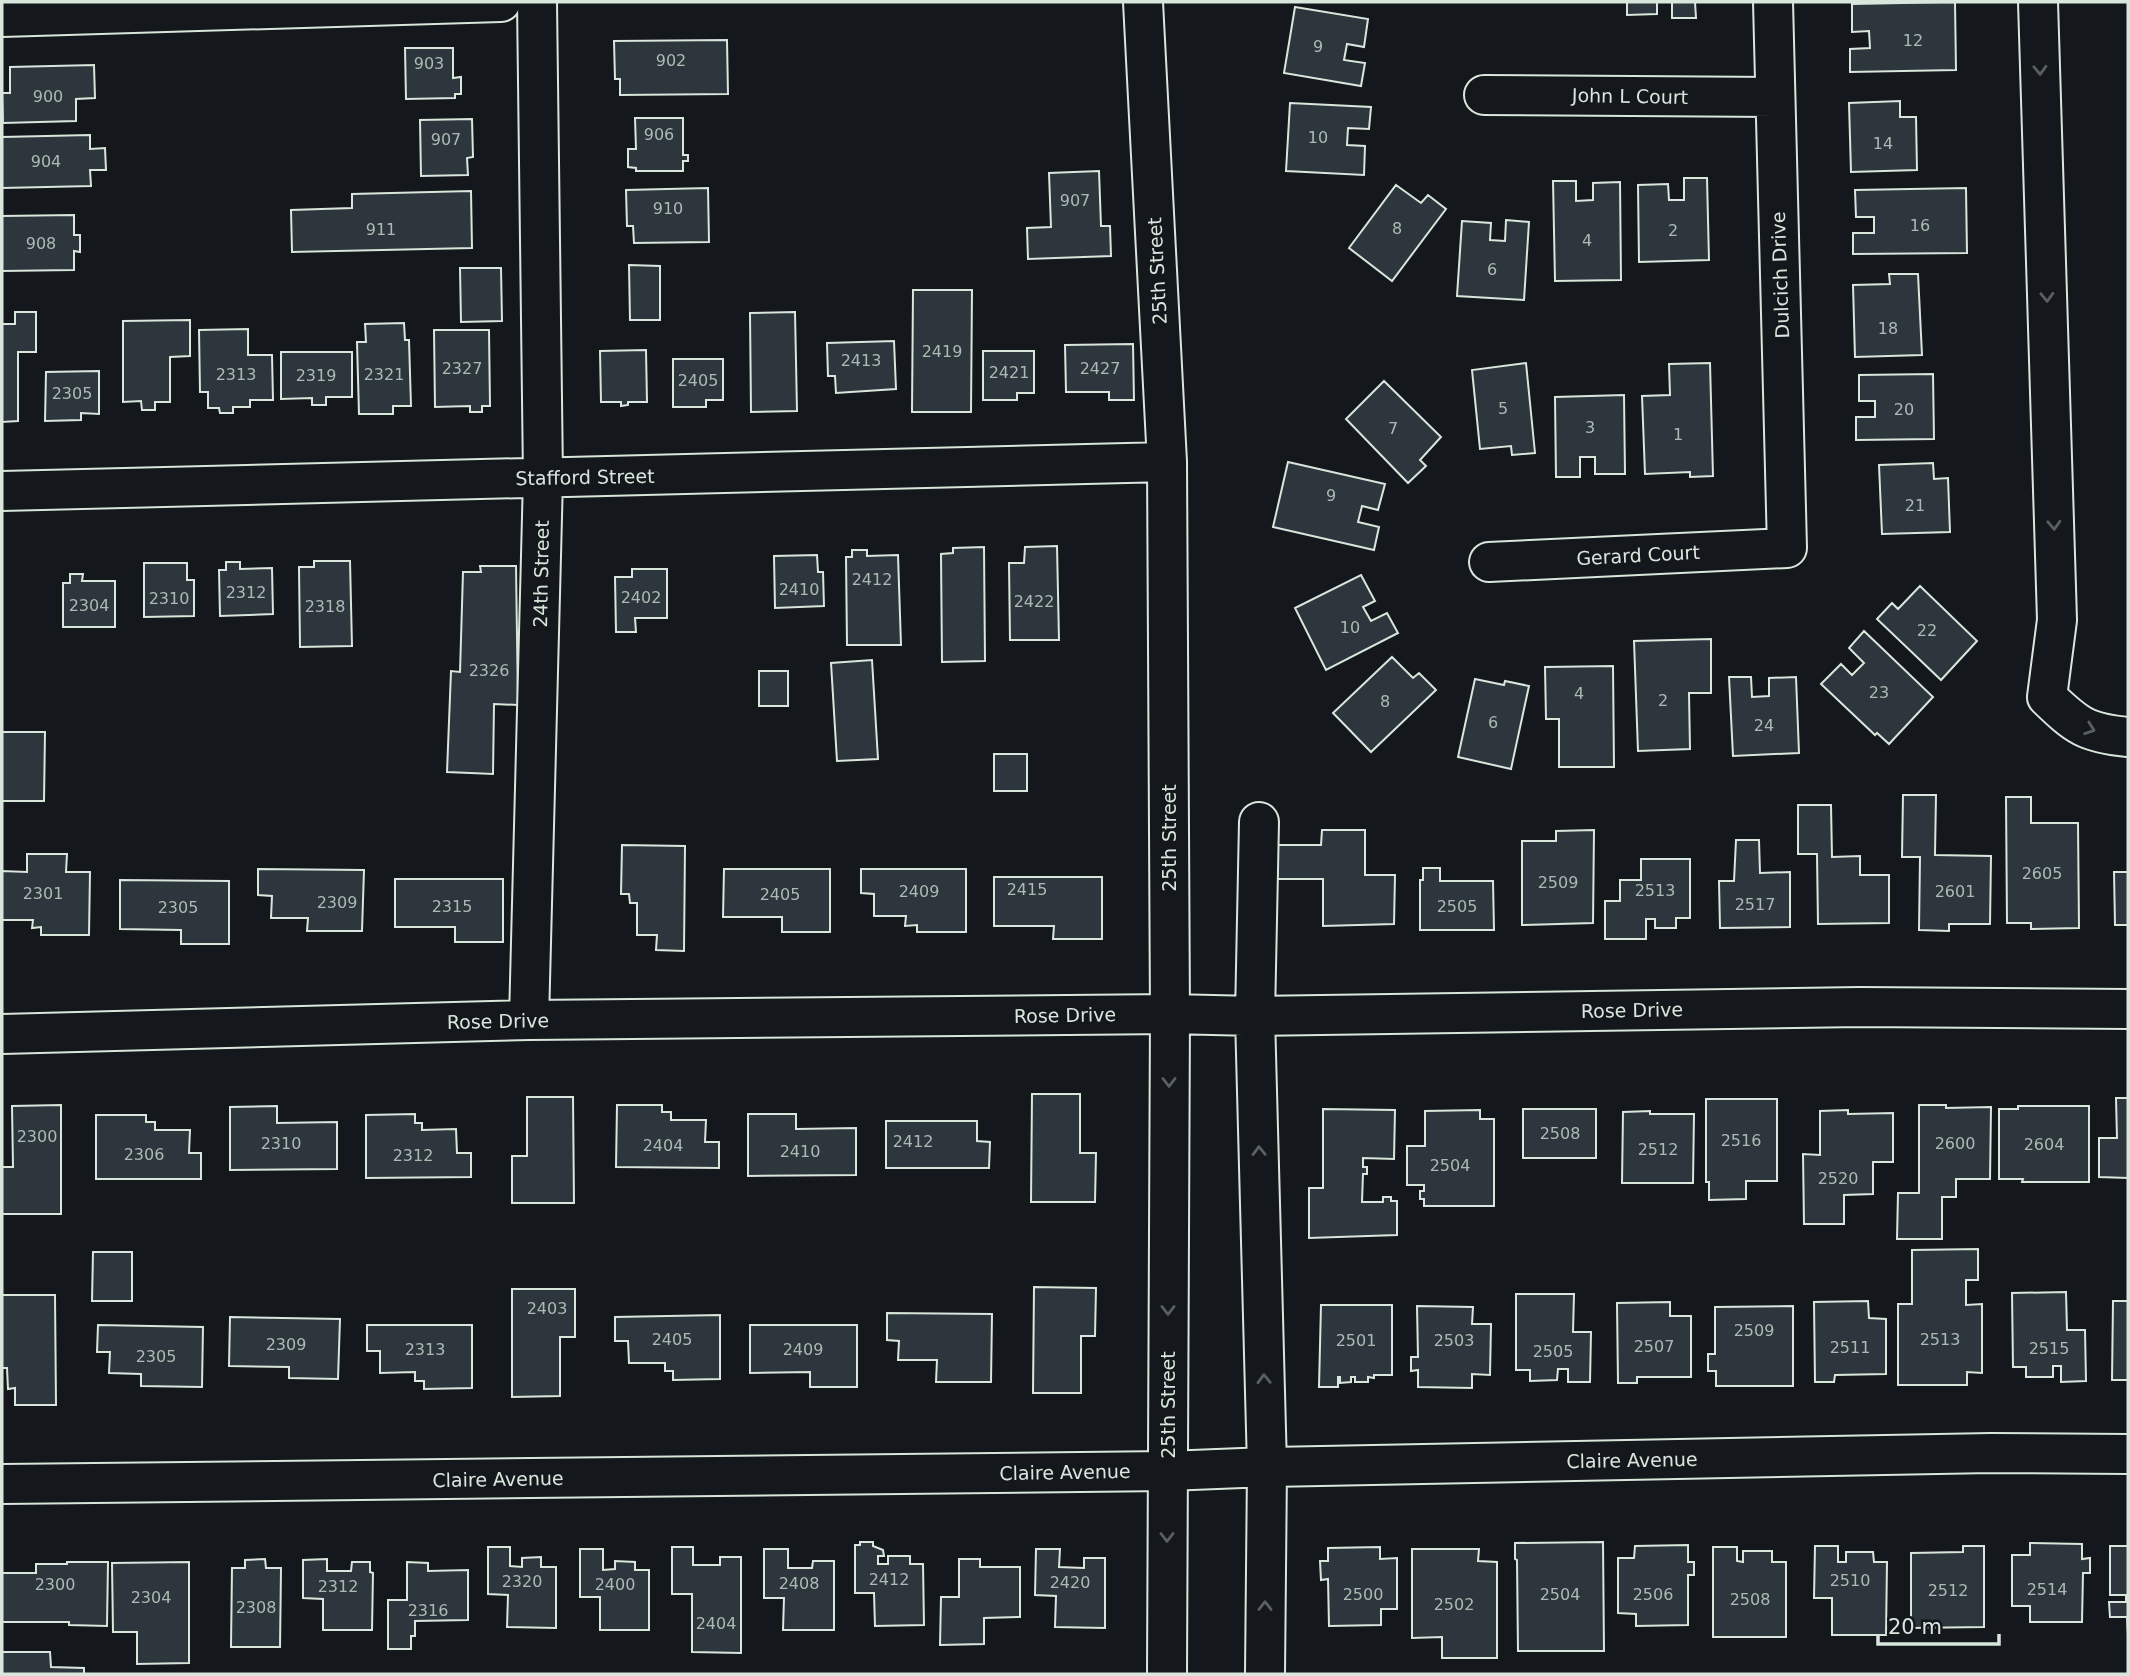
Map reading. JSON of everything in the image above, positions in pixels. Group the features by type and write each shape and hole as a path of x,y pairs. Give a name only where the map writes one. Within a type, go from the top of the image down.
{"street":[{"path":"2,17 501,2"},
{"name":"24th Street","path":"529,1020 543,478 537,2"},
{"name":"25th Street","path":"1143,2 1167,462 1170,1014 1167,1674"},
{"name":"Dulcich Drive","path":"1773,2 1787,548"},
{"path":"2038,2 2057,620 2047,697 2075,724 2106,735 2128,737"},
{"name":"John L Court","path":"1484,95 1775,97"},
{"name":"Stafford Street","path":"2,491 1167,462"},
{"name":"Gerard Court","path":"1489,562 1787,548"},
{"path":"1259,822 1255,1016 1267,1467 1265,1674"},
{"name":"Rose Drive","path":"2,1034 529,1020 1170,1014 1255,1016 1860,1007 2128,1009"},
{"name":"Claire Avenue","path":"2,1484 1167,1471 1991,1452 2128,1454"}],"building":[{"path":"1627,2 1657,2 1657,14 1627,15"},
{"path":"1672,2 1695,2 1696,18 1672,18"},
{"path":"1955,2 1956,70 1850,72 1850,49 1870,48 1869,31 1852,32 1852,4"},
{"path":"1295,7 1368,19 1364,47 1347,44 1344,60 1365,63 1361,86 1284,73"},
{"path":"727,40 728,94 620,95 620,79 615,79 614,41"},
{"path":"405,48 453,48 453,78 461,77 461,94 455,94 455,98 406,99"},
{"path":"94,65 95,98 76,99 76,121 3,123 2,93 10,93 10,67"},
{"path":"1900,101 1900,117 1916,117 1917,170 1851,172 1849,103"},
{"path":"1290,103 1371,107 1369,129 1348,128 1347,145 1365,146 1364,175 1286,171"},
{"path":"635,118 683,118 683,155 688,155 688,161 683,161 683,171 636,171 636,168 628,167 628,149 636,149"},
{"path":"472,119 473,157 467,158 468,175 421,176 420,120"},
{"path":"90,135 90,149 105,148 106,170 90,170 91,186 2,188 2,137"},
{"path":"1099,171 1101,226 1110,226 1111,256 1028,259 1027,228 1051,227 1049,173"},
{"path":"1684,178 1707,178 1709,260 1639,262 1638,185 1668,184 1669,200 1684,200"},
{"path":"1553,181 1576,181 1576,201 1593,200 1593,183 1620,182 1621,280 1555,281"},
{"path":"1396,185 1421,203 1428,195 1446,209 1392,281 1349,248"},
{"path":"708,188 709,242 634,243 633,226 627,226 626,190"},
{"path":"1966,188 1967,253 1853,254 1853,233 1874,233 1874,217 1856,217 1855,190"},
{"path":"471,191 472,248 292,252 291,210 352,208 352,194"},
{"path":"74,215 74,235 80,235 80,252 74,251 74,270 2,271 2,216"},
{"path":"1506,220 1529,222 1524,300 1457,296 1462,221 1491,223 1490,240 1505,241"},
{"path":"629,265 660,266 660,320 630,320"},
{"path":"460,268 501,268 502,321 461,322"},
{"path":"1889,274 1918,274 1922,355 1855,357 1853,285 1890,284"},
{"path":"913,290 972,290 971,412 912,412"},
{"path":"15,312 36,312 36,352 18,352 18,421 2,422 2,324 15,324"},
{"path":"795,312 797,411 751,412 750,313"},
{"path":"190,320 190,356 170,357 170,402 155,402 155,410 142,410 141,401 123,402 123,321"},
{"path":"404,323 405,340 409,340 411,406 393,406 393,414 359,414 357,342 366,342 365,324"},
{"path":"248,329 248,355 272,355 273,400 250,400 250,407 233,407 233,413 220,413 219,408 208,408 208,392 200,392 199,330"},
{"path":"434,330 489,330 490,406 482,406 482,412 470,412 470,406 435,407"},
{"path":"894,341 896,389 836,393 835,376 828,376 827,343"},
{"path":"1133,344 1134,400 1109,400 1109,392 1066,392 1065,345"},
{"path":"646,350 647,402 628,402 628,405 621,406 621,402 601,402 600,351"},
{"path":"983,351 1034,351 1034,393 1017,393 1017,400 983,400"},
{"path":"281,352 352,352 352,397 326,397 326,405 312,405 312,398 281,399"},
{"path":"673,359 723,359 723,400 706,400 706,407 673,407"},
{"path":"1526,363 1535,453 1512,455 1511,446 1480,449 1472,370"},
{"path":"1710,363 1713,476 1690,477 1690,472 1645,474 1642,396 1670,395 1669,364"},
{"path":"99,371 99,414 81,413 81,420 45,421 46,372"},
{"path":"1933,374 1934,439 1856,440 1856,417 1875,417 1875,401 1859,401 1859,375"},
{"path":"1384,381 1441,437 1420,460 1426,466 1408,483 1346,419"},
{"path":"1624,395 1625,474 1595,474 1595,457 1580,457 1580,477 1556,477 1555,397"},
{"path":"1288,462 1385,484 1378,510 1362,506 1358,522 1379,527 1374,550 1273,527"},
{"path":"1933,463 1934,479 1948,478 1950,532 1882,534 1879,465"},
{"path":"1057,546 1059,640 1010,640 1009,563 1024,563 1025,547"},
{"path":"984,547 985,661 942,662 941,554 953,553 953,548"},
{"path":"852,550 867,550 867,556 898,555 901,645 847,645 846,557 852,557"},
{"path":"817,555 818,572 823,572 824,606 775,608 774,556"},
{"path":"314,561 350,561 352,646 300,647 299,567 314,567"},
{"path":"226,562 240,562 240,569 272,568 273,614 220,616 219,570 226,570"},
{"path":"144,563 187,563 187,580 194,580 194,616 144,617"},
{"path":"480,566 516,566 518,705 494,704 493,774 447,772 451,671 460,672 463,572 481,572"},
{"path":"632,569 667,569 667,618 635,618 636,632 616,632 615,577 632,577"},
{"path":"70,574 83,574 82,581 115,581 115,627 63,627 63,583 70,583"},
{"path":"1361,575 1375,601 1363,607 1371,621 1387,613 1398,633 1326,670 1295,608"},
{"path":"1920,586 1977,641 1941,680 1877,619 1892,603 1898,609"},
{"path":"1864,631 1933,697 1889,744 1877,733 1875,735 1821,684 1841,664 1852,675 1864,663 1849,648"},
{"path":"1711,639 1711,693 1689,693 1690,749 1638,751 1634,641"},
{"path":"1392,657 1413,678 1419,673 1436,690 1371,752 1333,713"},
{"path":"872,660 878,759 837,761 831,663"},
{"path":"1613,666 1614,767 1559,767 1559,719 1546,719 1545,667"},
{"path":"759,671 788,671 788,706 759,706"},
{"path":"1729,677 1751,677 1752,697 1769,696 1769,678 1796,677 1799,753 1733,756"},
{"path":"1475,679 1504,685 1505,681 1529,686 1511,769 1458,757"},
{"path":"2,732 45,732 44,801 2,801"},
{"path":"994,754 1027,754 1027,791 994,791"},
{"path":"1903,795 1936,795 1935,855 1991,856 1990,924 1949,924 1949,931 1919,930 1920,857 1902,857"},
{"path":"2006,797 2031,797 2031,823 2078,823 2079,928 2031,929 2031,923 2007,923"},
{"path":"1798,805 1831,805 1832,857 1860,856 1860,875 1889,875 1889,923 1818,924 1817,854 1798,854"},
{"path":"1322,830 1365,830 1365,875 1395,875 1394,924 1323,926 1323,879 1277,879 1278,845 1321,845"},
{"path":"1594,830 1593,923 1522,925 1522,841 1556,841 1556,831"},
{"path":"1736,840 1759,840 1760,873 1790,872 1790,927 1720,928 1719,881 1734,881"},
{"path":"622,845 685,846 684,951 656,950 657,935 637,935 637,903 630,903 629,894 621,894"},
{"path":"27,854 67,854 66,872 90,872 89,935 41,935 41,927 32,928 33,920 2,920 2,871 27,872"},
{"path":"1641,859 1690,859 1690,918 1676,918 1676,928 1655,928 1655,919 1646,919 1646,939 1605,939 1605,901 1620,901 1620,880 1641,880"},
{"path":"1423,868 1440,868 1440,881 1493,881 1494,930 1420,930 1420,880 1423,880"},
{"path":"258,869 364,870 362,931 307,931 308,918 271,918 272,896 258,895"},
{"path":"724,869 830,869 830,932 782,932 782,917 723,917"},
{"path":"861,869 966,869 966,932 917,932 917,925 905,926 906,916 874,916 874,894 861,893"},
{"path":"2114,872 2128,872 2128,925 2115,925"},
{"path":"994,877 1102,877 1102,939 1053,939 1054,926 994,926"},
{"path":"395,879 503,879 503,942 455,942 455,927 395,927"},
{"path":"120,880 229,881 229,944 181,944 181,930 120,929"},
{"path":"1032,1094 1080,1094 1080,1153 1096,1153 1095,1202 1031,1202"},
{"path":"527,1097 573,1097 574,1203 512,1203 512,1156 527,1156"},
{"path":"2116,1098 2128,1098 2128,1178 2099,1177 2099,1138 2117,1138"},
{"path":"1706,1099 1777,1099 1777,1181 1746,1181 1746,1199 1709,1200 1709,1182 1706,1182"},
{"path":"61,1105 61,1214 2,1214 2,1167 13,1167 12,1106"},
{"path":"617,1105 662,1105 662,1112 671,1112 671,1120 706,1120 705,1142 719,1142 719,1168 616,1167"},
{"path":"1919,1105 1946,1105 1946,1108 1991,1107 1990,1179 1956,1179 1956,1197 1942,1197 1942,1239 1897,1239 1898,1193 1919,1193"},
{"path":"277,1106 277,1123 337,1122 337,1169 230,1170 230,1107"},
{"path":"2018,1106 2089,1106 2089,1182 2022,1182 2023,1179 1999,1179 1999,1109 2018,1109"},
{"path":"1323,1109 1395,1110 1394,1159 1363,1158 1363,1167 1367,1167 1367,1174 1363,1174 1362,1202 1383,1202 1383,1197 1391,1197 1391,1201 1397,1201 1397,1235 1309,1238 1309,1188 1323,1188"},
{"path":"1523,1109 1596,1109 1596,1158 1523,1158"},
{"path":"1480,1110 1480,1119 1494,1119 1494,1206 1424,1206 1420,1191 1424,1191 1424,1185 1407,1185 1407,1146 1425,1146 1425,1111"},
{"path":"1848,1110 1848,1114 1893,1113 1893,1162 1873,1162 1873,1194 1844,1195 1844,1224 1804,1224 1803,1154 1820,1155 1820,1111"},
{"path":"1650,1111 1650,1114 1694,1114 1693,1183 1622,1183 1623,1112"},
{"path":"415,1114 415,1123 422,1123 422,1130 456,1129 457,1153 471,1153 471,1177 366,1178 366,1115"},
{"path":"748,1114 796,1114 796,1129 856,1128 856,1175 748,1176"},
{"path":"96,1115 146,1115 146,1122 155,1122 155,1130 190,1130 189,1153 201,1153 201,1179 96,1179"},
{"path":"886,1121 977,1121 977,1141 990,1142 989,1168 886,1168"},
{"path":"1978,1249 1978,1280 1966,1280 1966,1305 1982,1304 1982,1373 1967,1372 1967,1385 1898,1385 1898,1304 1912,1304 1912,1250"},
{"path":"93,1252 132,1252 132,1301 92,1301"},
{"path":"1034,1287 1096,1288 1095,1336 1081,1336 1081,1393 1033,1393"},
{"path":"512,1289 575,1289 575,1337 560,1337 560,1396 512,1397"},
{"path":"2066,1292 2067,1330 2085,1330 2086,1381 2061,1382 2061,1366 2053,1366 2053,1377 2026,1377 2026,1367 2013,1367 2012,1293"},
{"path":"1516,1294 1574,1294 1573,1332 1591,1332 1590,1382 1568,1382 1568,1369 1558,1369 1557,1380 1530,1381 1530,1370 1516,1370"},
{"path":"2,1295 55,1295 56,1405 15,1405 15,1388 8,1389 7,1368 2,1368"},
{"path":"1868,1301 1869,1318 1886,1319 1886,1374 1835,1375 1834,1382 1815,1382 1814,1302"},
{"path":"2113,1301 2128,1301 2128,1380 2112,1380"},
{"path":"1670,1302 1670,1316 1691,1316 1691,1377 1637,1377 1637,1383 1618,1383 1617,1303"},
{"path":"1321,1305 1392,1305 1392,1375 1374,1375 1374,1378 1368,1377 1368,1382 1355,1382 1355,1377 1351,1377 1351,1382 1340,1383 1338,1377 1338,1387 1319,1387"},
{"path":"1417,1306 1473,1307 1472,1324 1491,1324 1490,1375 1472,1374 1472,1388 1418,1387 1418,1370 1411,1371 1411,1357 1418,1357"},
{"path":"1793,1306 1793,1386 1716,1386 1716,1371 1708,1371 1708,1354 1715,1354 1715,1307"},
{"path":"887,1313 992,1314 991,1382 936,1382 937,1360 898,1360 899,1341 887,1340"},
{"path":"720,1315 720,1379 673,1380 673,1371 665,1371 665,1363 629,1363 628,1341 615,1341 615,1317"},
{"path":"230,1317 340,1319 338,1379 289,1378 289,1367 229,1366"},
{"path":"98,1325 203,1327 202,1387 141,1386 141,1374 109,1373 110,1352 97,1352"},
{"path":"367,1325 472,1325 472,1388 424,1389 424,1381 415,1381 415,1372 380,1373 380,1351 367,1351"},
{"path":"750,1325 857,1325 857,1387 810,1387 810,1372 750,1373"},
{"path":"860,1542 873,1542 873,1546 883,1550 884,1556 878,1556 878,1564 888,1564 888,1556 910,1556 910,1564 923,1564 924,1625 875,1626 874,1593 855,1593 855,1545 860,1545"},
{"path":"1603,1542 1604,1651 1518,1651 1515,1543"},
{"path":"2030,1543 2082,1544 2082,1559 2090,1558 2090,1573 2083,1573 2082,1622 2030,1622 2030,1606 2012,1606 2012,1555 2030,1555"},
{"path":"1688,1545 1688,1562 1694,1562 1694,1575 1688,1575 1688,1625 1636,1626 1636,1614 1618,1613 1618,1558 1634,1558 1635,1546"},
{"path":"1815,1546 1838,1546 1838,1562 1846,1562 1846,1552 1873,1552 1874,1562 1887,1562 1886,1635 1832,1635 1832,1598 1814,1598"},
{"path":"1963,1546 1984,1546 1984,1627 1911,1628 1911,1553 1963,1552"},
{"path":"2110,1546 2128,1546 2128,1635 2127,1617 2110,1617 2109,1602 2126,1602 2126,1595 2110,1595"},
{"path":"488,1547 510,1547 510,1566 522,1567 522,1558 541,1557 541,1567 556,1567 556,1628 507,1627 508,1595 488,1594"},
{"path":"672,1547 693,1547 693,1565 720,1565 720,1557 741,1557 741,1653 692,1652 692,1594 672,1594"},
{"path":"1380,1547 1380,1559 1397,1558 1397,1609 1381,1609 1381,1625 1329,1626 1328,1579 1321,1580 1320,1561 1328,1561 1328,1548"},
{"path":"1713,1547 1737,1547 1737,1561 1743,1562 1743,1551 1772,1551 1772,1562 1786,1562 1786,1637 1713,1637"},
{"path":"580,1549 603,1549 603,1570 615,1569 615,1561 635,1562 635,1570 649,1570 649,1630 600,1630 600,1597 580,1597"},
{"path":"764,1549 788,1549 788,1568 812,1568 813,1561 834,1561 834,1630 783,1630 784,1598 764,1598"},
{"path":"1036,1549 1060,1549 1059,1567 1084,1568 1084,1558 1105,1558 1105,1628 1055,1627 1056,1596 1035,1595"},
{"path":"1412,1549 1479,1549 1478,1561 1497,1562 1497,1658 1442,1658 1442,1637 1412,1638"},
{"path":"265,1559 266,1568 281,1568 280,1647 231,1647 232,1568 245,1568 245,1560"},
{"path":"327,1559 327,1571 351,1571 352,1562 370,1562 370,1572 373,1573 372,1630 323,1630 323,1599 303,1598 303,1560"},
{"path":"959,1559 980,1559 980,1567 1020,1567 1020,1617 984,1618 984,1644 940,1645 941,1597 959,1597"},
{"path":"108,1562 107,1626 69,1625 69,1622 2,1622 2,1573 36,1573 36,1564"},
{"path":"189,1562 189,1663 137,1664 137,1632 113,1632 112,1563"},
{"path":"407,1562 428,1563 428,1571 468,1570 468,1620 415,1621 415,1636 411,1636 411,1649 388,1649 388,1600 407,1600"},
{"path":"2,1652 50,1652 51,1667 84,1668 84,1674 2,1674"}]}
